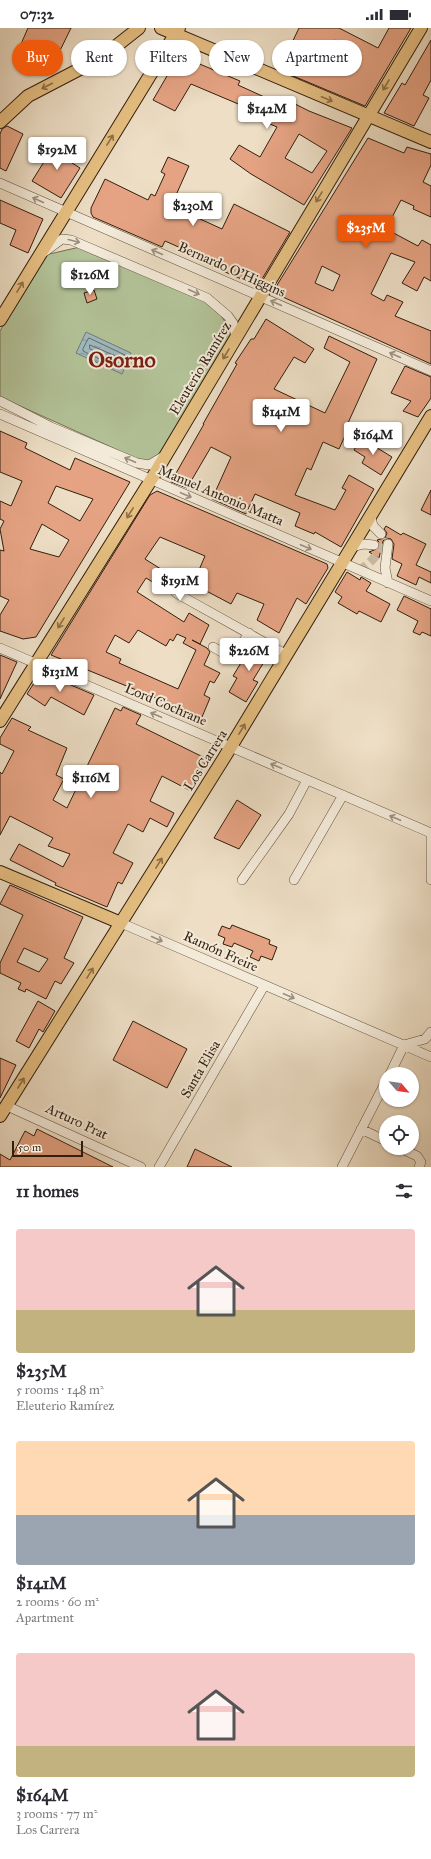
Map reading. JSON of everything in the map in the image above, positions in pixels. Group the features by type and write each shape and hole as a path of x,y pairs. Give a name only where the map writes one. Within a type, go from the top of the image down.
{"main road":[{"path":"0,122 28,96 101,58 139,28"},
{"path":"160,28 177,32 367,116 431,142"},
{"name":"Eleuterio Ramírez","path":"0,722 150,480 421,28"},
{"path":"0,320 177,32"},
{"name":"Los Carrera","path":"2,1108 121,923 231,747 431,416"},
{"name":"Ramón Freire","path":"0,872 121,923"}],"street":[{"name":"Bernardo O'Higgins","path":"0,183 431,371"},
{"path":"40,254 62,239 71,240 88,246 207,298 228,316 233,323 236,337"},
{"name":"Manuel Antonio Matta","path":"0,402 51,427 137,463 149,465 165,455"},
{"name":"Manuel Antonio Matta","path":"0,414 431,601"},
{"path":"371,517 374,526 381,534"},
{"path":"352,547 364,544 374,545"},
{"path":"388,544 385,568 388,583"},
{"path":"176,593 287,655"},
{"path":"213,647 225,654 234,655 249,633"},
{"name":"Lord Cochrane","path":"0,648 431,833"},
{"path":"242,880 289,814 307,780"},
{"path":"294,880 343,795"},
{"path":"431,837 431,880"},
{"name":"Ramón Freire","path":"121,923 264,986 431,1056"},
{"name":"Santa Elisa","path":"159,1167 264,986"},
{"path":"393,1067 404,1045 425,1039 431,1032"},
{"path":"342,1167 379,1094"},
{"name":"Arturo Prat","path":"2,1108 141,1167"},
{"path":"361,1129 379,1138"},
{"path":"415,1155 421,1162 419,1167"}],"green space":[{"path":"80,247 213,304 230,329 231,336 162,456 149,462 140,460 0,397 0,331 22,291 45,255"}],"water":[{"path":"86,332 131,353 122,374 76,353"}],"building":[{"path":"28,28 71,28 63,44 63,40 23,40"},
{"path":"299,28 339,28 378,48 389,28 411,28 365,106 293,76 362,76 362,40 293,40"},
{"path":"431,40 431,80 423,95 429,98 414,126 384,113 402,83 405,85"},
{"path":"201,65 209,68 209,76 228,76 240,81 238,85 284,106 287,100 309,111 352,128 304,205 251,174 230,159 239,145 260,157 277,127 240,111 243,106 191,84 175,111 153,100 167,76 201,76","holes":["299,134 327,151 312,173 285,158"]},
{"path":"7,126 23,134 6,171 0,168 0,134 2,129"},
{"path":"368,138 404,153 407,147 431,154 431,165 423,182 431,186 431,217 413,209 414,206 401,200 386,229 418,246 422,240 431,245 431,281 424,277 417,291 402,283 415,262 391,253 371,294 384,301 387,295 403,302 395,316 431,331 431,364 274,293 274,290","holes":["322,266 340,275 333,291 315,283"]},
{"path":"57,141 75,152 69,161 80,168 61,198 32,181"},
{"path":"168,157 189,166 172,204 186,211 185,212 222,229 234,204 290,232 259,284 255,285 207,264 208,260 165,241 162,247 93,217 91,208 105,179 148,200 151,194 155,196 165,174 161,172"},
{"path":"0,200 43,219 28,253 10,245 16,230 0,223"},
{"path":"94,290 97,299 87,303 84,293"},
{"path":"266,319 314,349 305,363 294,357 274,389 325,413 350,362 324,348 329,336 377,359 348,423 350,425 339,449 323,442 311,470 307,468 295,495 335,510 346,490 342,488 349,475 374,489 341,547 315,532 314,534 295,526 300,513 255,494 246,514 212,499 231,457 211,447 187,488 171,482 237,364 235,363 251,339 254,339"},
{"path":"405,366 431,377 431,398 418,417 403,411 411,401 391,393"},
{"path":"0,431 27,443 25,448 70,470 75,458 130,482 36,637 23,639 0,631 0,615 9,600 0,596 0,550 4,551 0,529 4,521 0,519 0,501 11,506 22,481 0,472","holes":["56,486 93,499 80,521 48,503","42,524 69,540 59,557 30,549"]},
{"path":"361,438 392,457 381,475 362,463 365,457 354,450"},
{"path":"431,490 431,515 421,510"},
{"path":"157,491 327,564 328,568 306,604 297,598 279,633 257,620 264,604 237,593 231,604 193,584 205,556 160,537 145,559 164,571 156,584 146,578 137,592 184,622 189,613 209,625 200,644 192,640 207,648 210,652 204,665 220,673 214,683 210,681 204,695 210,698 202,717 51,655 150,495","holes":["138,630 166,646 170,639 173,641 177,634 186,638 183,643 196,650 178,689 119,663 121,659 106,652 115,635 129,643"]},
{"path":"386,526 401,535 403,533 426,544 416,565 431,572 431,583 419,577 416,585 397,576 402,564 392,559 394,544 391,539 386,538 383,541 379,558 369,552 379,548 380,543 377,540 385,538 387,533 384,529"},
{"path":"347,572 360,580 361,577 371,583 366,591 390,604 381,622 359,611 357,614 338,603 342,597 335,592"},
{"path":"404,596 431,609 431,636 422,632 420,635 413,632 418,621 397,610"},
{"path":"253,643 270,652 253,680 258,682 246,702 229,692 237,678 233,676"},
{"path":"0,655 17,662 0,699"},
{"path":"41,672 94,695 84,715 51,697 45,706 27,694"},
{"path":"123,707 141,715 136,724 207,759 191,791 162,776 150,801 174,813 167,827 150,818 143,832 128,824 113,853 133,863 122,884 118,882 107,907 55,885 56,883 10,860 19,844 63,867 70,854 48,846 53,838 10,816 0,835 0,772 2,774 14,751 0,744 0,738 12,718 31,727 28,730 67,748 56,775 64,779 53,800 67,808 115,708 121,711"},
{"path":"237,800 261,815 239,849 214,838"},
{"path":"10,885 83,917 64,958 74,963 61,984 55,981 46,999 26,989 25,992 18,989 21,983 0,973 0,963 23,915 0,904","holes":["24,948 48,959 39,972 17,962"]},
{"path":"232,925 270,940 269,944 277,947 272,960 261,956 259,961 250,957 253,951 234,943 232,947 223,944 225,938 218,935 222,926 230,929"},
{"path":"38,1001 55,1011 43,1032 39,1029 29,1048 16,1041"},
{"path":"133,1021 187,1049 167,1088 113,1060"},
{"path":"0,1058 16,1065 0,1098"},
{"path":"37,1129 113,1167 0,1167 0,1154 10,1160 25,1131 34,1136"},
{"path":"195,1149 232,1167 187,1167"}],"tunnel":[{"path":"359,570 375,557 386,538"}],"district":[{"name":"Osorno","path":"122,359"}]}
